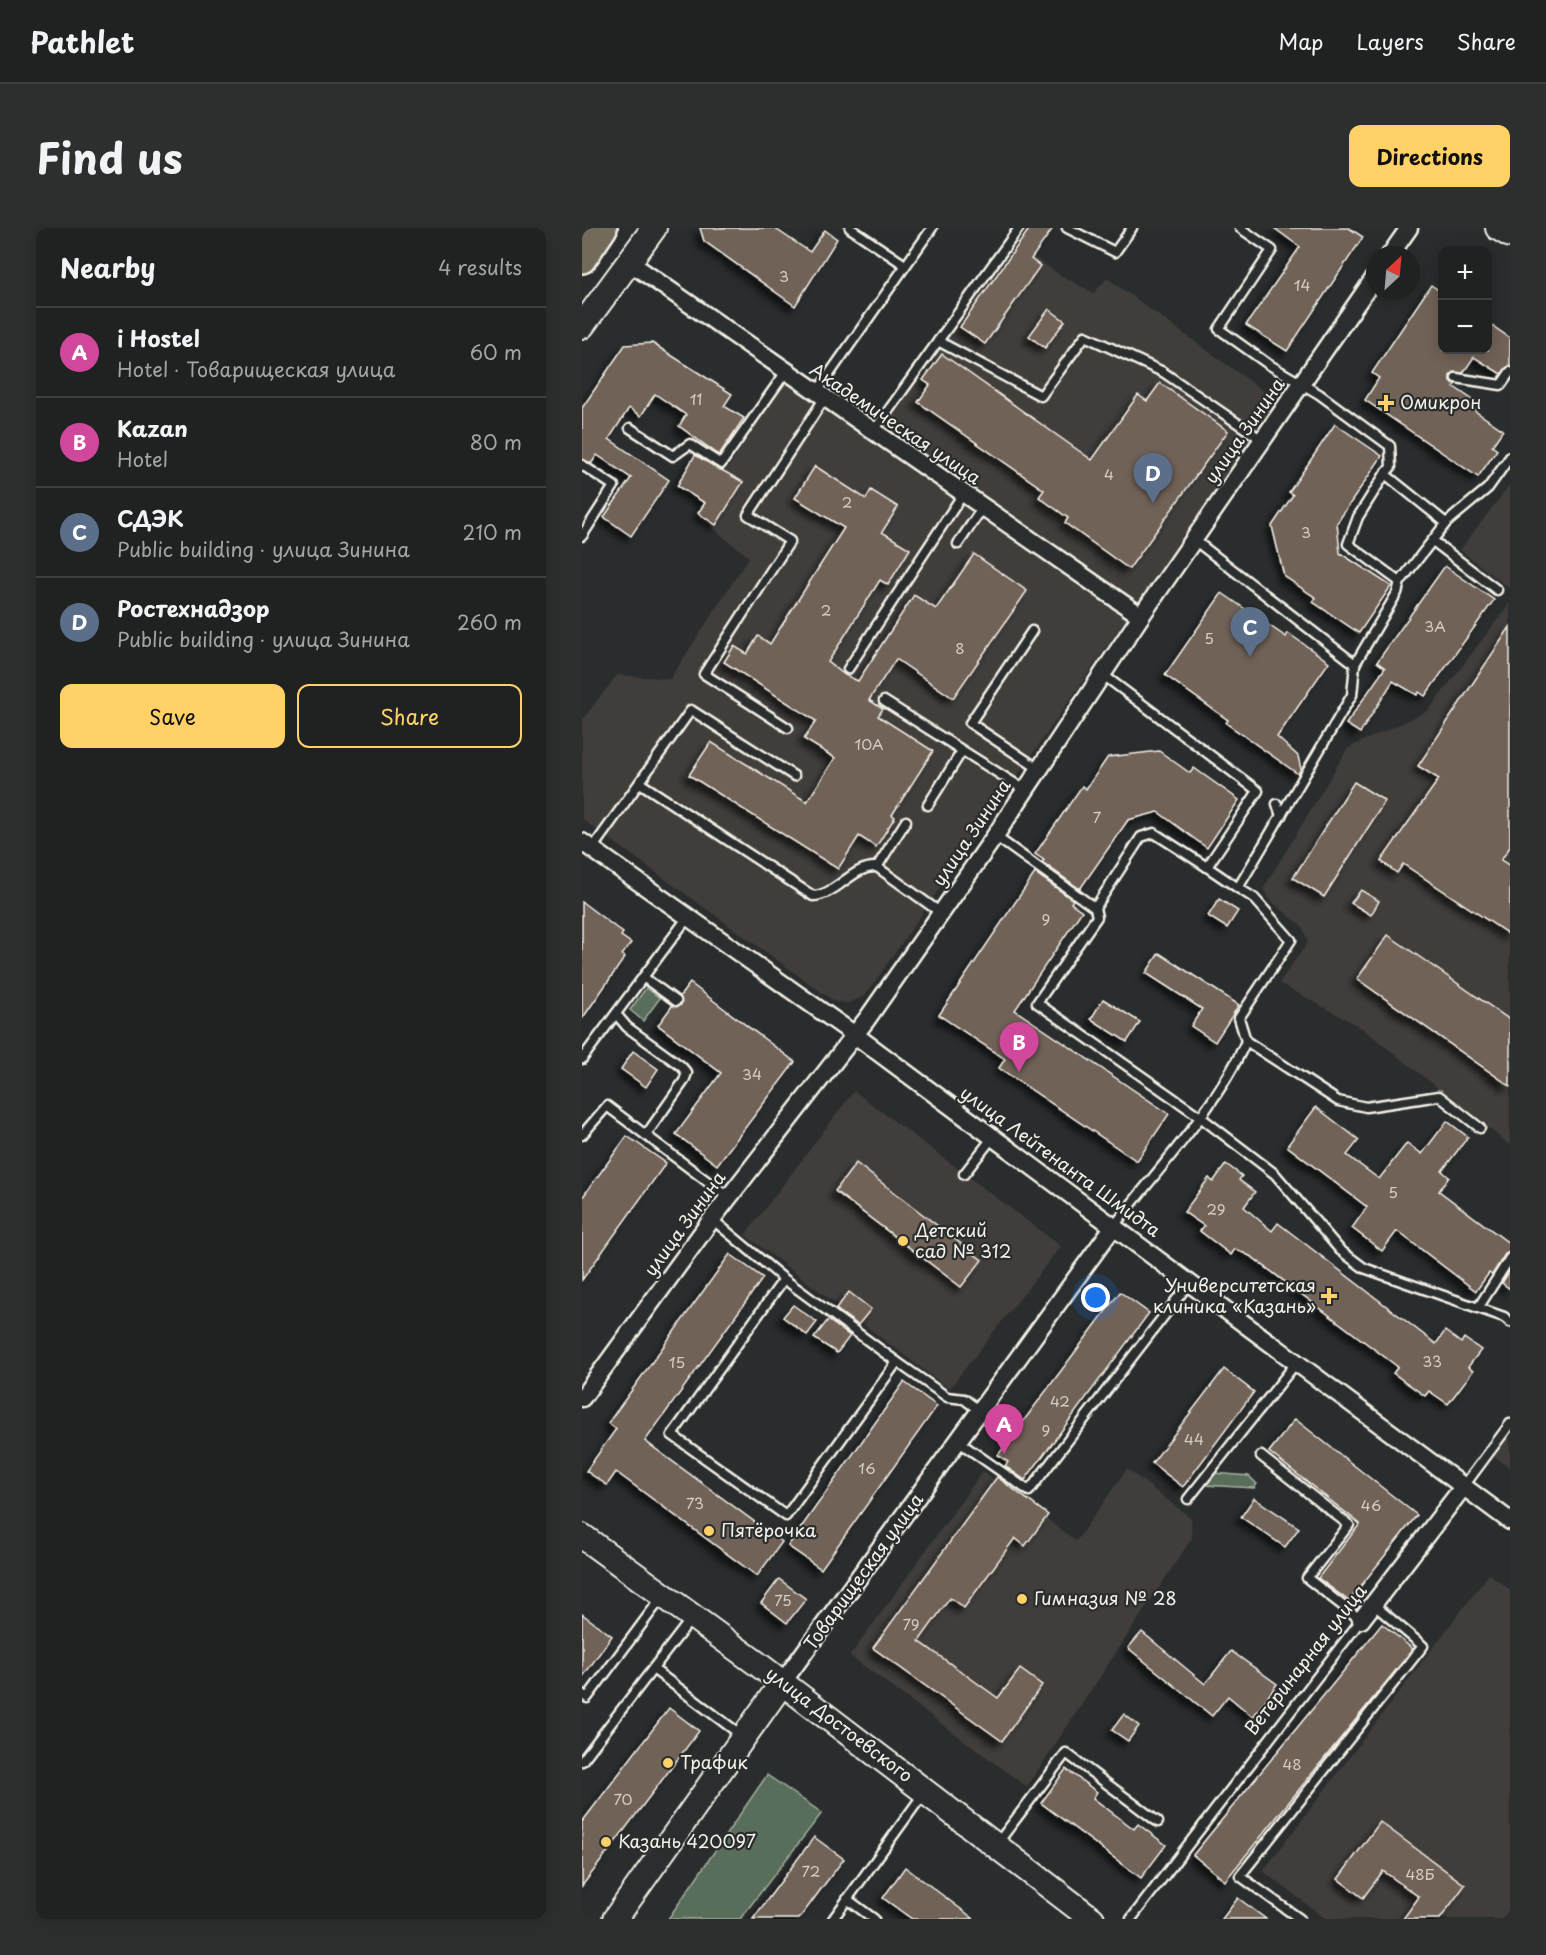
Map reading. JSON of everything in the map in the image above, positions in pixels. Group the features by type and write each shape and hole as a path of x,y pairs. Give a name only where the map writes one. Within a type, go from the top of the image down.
{"main road":[{"path":"582,260 603,228"},
{"path":"582,326 654,228"},
{"path":"1498,228 1510,235"},
{"name":"улица Достоевского","path":"582,1536 782,1683 1092,1919"},
{"name":"Товарищеская улица","path":"615,1919 782,1683"}],"street":[{"path":"1396,246 1408,228"},
{"name":"Академическая улица","path":"629,262 820,397 1141,616"},
{"name":"улица Зинина","path":"582,1398 728,1197 855,1035 941,914 1193,539 1366,290"},
{"name":"улица Лейтенанта Шмидта","path":"587,846 855,1035 1510,1521"},
{"name":"Товарищеская улица","path":"782,1683 1114,1226"},
{"name":"Ветеринарная улица","path":"1361,1620 1464,1486"}],"lane":[{"path":"850,228 904,265"},
{"path":"788,728 704,674 790,541 748,515 904,265 932,228"},
{"path":"873,432 1020,228"},
{"path":"1067,228 1115,252 1132,228"},
{"path":"1240,228 1272,250 1219,329 1390,446 1391,467 1358,517 1348,544 1400,582"},
{"path":"938,341 1041,396 1085,336 1163,372 1262,440"},
{"path":"1456,378 1501,385 1510,372"},
{"path":"630,428 673,456 690,444 721,464 786,373"},
{"path":"1239,888 1352,694 1355,664 1397,593 1400,582 1446,523 1488,488 1510,457"},
{"path":"582,465 614,486 582,536"},
{"path":"1385,474 1446,523"},
{"path":"848,669 963,494"},
{"path":"958,544 983,507"},
{"path":"1193,539 1355,664"},
{"path":"1433,541 1497,590"},
{"path":"1032,631 970,723 1039,769"},
{"path":"1102,675 1258,791 1207,867"},
{"path":"884,701 1025,790"},
{"path":"587,846 640,783 691,710 794,776"},
{"path":"928,805 962,751"},
{"path":"640,783 813,896 825,896 867,866 877,867 941,914"},
{"path":"1277,804 1281,816"},
{"path":"877,867 906,821"},
{"path":"1095,908 1141,837 1154,832 1254,898 1291,940 1239,1018 1246,1041 1338,1101 1366,1107 1438,1096 1480,1128"},
{"path":"995,836 1095,908 1097,917 1037,1003 1199,1116 1275,1174 1340,1250 1364,1268 1478,1308 1510,1322"},
{"path":"582,1059 688,917"},
{"path":"643,977 676,1001"},
{"path":"616,1014 627,1027 681,1066 687,1073 684,1081 646,1135"},
{"path":"1114,1226 1199,1116 1237,1061 1246,1041"},
{"path":"582,1135 607,1106 728,1197"},
{"path":"964,1174 993,1137"},
{"path":"712,1219 784,1279 897,1362 947,1397 964,1400 980,1412"},
{"path":"1478,1308 1510,1258"},
{"path":"784,1279 672,1435 786,1516 897,1362"},
{"path":"958,1442 1029,1491 1190,1282"},
{"path":"1188,1499 1296,1362"},
{"name":"Ветеринарная улица","path":"1464,1486 1510,1424"},
{"path":"1261,1456 1349,1525 1307,1578 1361,1620"},
{"path":"582,1694 587,1698 663,1595"},
{"path":"1300,1919 1240,1876 1423,1646 1373,1604"},
{"path":"582,1761 693,1617"},
{"name":"Ветеринарная улица","path":"1131,1919 1361,1620"},
{"path":"653,1669 745,1738"},
{"path":"996,1845 1066,1753 1158,1822"},
{"path":"833,1919 925,1791"},
{"path":"847,1899 874,1919"}],"shaded area":[{"path":"1011,242 1060,275 1094,293 1107,278 1277,401 865,996 848,1003 835,1002 582,819 582,720 617,675 670,679 749,557 696,515 794,370 883,429"},
{"path":"1510,484 1510,589 1460,550"},
{"path":"1510,603 1510,1145 1362,1028 1279,983 1308,942 1302,926 1271,901 1263,889 1348,748 1428,711"},
{"name":"Детский сад № 312","path":"854,1091 1061,1246 949,1389 745,1235"},
{"path":"1510,1428 1510,1468 1492,1455"},
{"name":"Гимназия № 28","path":"1127,1469 1191,1518 1192,1538 1027,1787 850,1656 983,1471 1076,1541"},
{"path":"1489,1574 1510,1590 1510,1919 1326,1919 1263,1871"}],"green space":[{"path":"646,988 660,998 643,1021 630,1010"},
{"path":"1213,1473 1249,1476 1257,1484 1254,1488 1205,1485"},
{"path":"767,1775 822,1813 740,1919 668,1919"}],"building":[{"path":"700,228 774,228 810,252 825,230 837,239 795,306 704,241"},
{"path":"1030,228 1053,228 1031,259 1040,266 985,344 960,327"},
{"path":"1274,228 1349,228 1363,237 1287,351 1246,325 1300,247"},
{"path":"1431,285 1438,290 1438,354 1492,354 1492,326 1510,338 1510,366 1501,374 1474,357 1463,373 1454,372 1450,376 1450,381 1455,384 1454,387 1479,404 1475,411 1503,430 1492,446 1497,450 1478,477 1365,400 1379,378 1372,373"},
{"path":"1049,309 1065,321 1045,348 1029,336"},
{"path":"652,343 732,394 724,406 744,418 719,455 679,426 686,415 655,394 641,416 629,408 609,439 669,480 631,536 604,517 631,478 597,455 591,464 582,459 582,408 625,345"},
{"path":"942,354 1092,460 1138,395 1147,401 1160,383 1228,431 1129,569 1065,523 1068,518 1039,497 1044,490 918,402 930,385 923,380"},
{"path":"1335,424 1382,456 1337,523 1340,553 1391,586 1359,633 1313,602 1316,598 1284,576 1272,526 1293,495 1289,492"},
{"path":"695,455 743,482 716,525 698,513 705,503 677,486"},
{"path":"815,466 866,499 871,490 898,507 882,532 910,549 888,585 880,580 828,662 845,675 858,681 914,595 936,609 974,554 1027,591 953,698 896,659 869,700 883,709 878,716 933,751 892,815 895,817 876,847 859,836 838,869 689,775 711,742 807,802 835,758 804,739 816,721 724,662 734,646 747,654 758,636 770,644 844,528 795,498"},
{"path":"1445,566 1494,600 1425,696 1419,692 1417,695 1393,681 1360,733 1346,724 1385,668 1377,662"},
{"path":"1222,593 1286,637 1288,633 1329,662 1277,737 1298,756 1301,769 1298,774 1226,723 1228,720 1165,675"},
{"path":"1510,627 1510,847 1501,860 1510,866 1510,935 1403,864 1397,873 1381,861 1439,779 1418,766"},
{"path":"1159,751 1190,773 1194,768 1239,800 1207,848 1158,812 1128,820 1080,889 1042,862 1044,860 1035,854 1082,786 1086,789 1108,757"},
{"path":"1354,782 1385,801 1324,897 1293,878"},
{"path":"1035,873 1073,900 1071,903 1082,911 1015,1010 1169,1114 1137,1161 999,1068 1005,1059 939,1015"},
{"path":"1361,890 1379,901 1371,915 1351,903"},
{"path":"1219,899 1238,911 1227,928 1208,916"},
{"path":"582,902 623,933 621,936 631,943 622,955 625,957 582,1019"},
{"path":"1388,935 1510,1020 1510,1086 1357,979"},
{"path":"1159,953 1239,1005 1215,1042 1191,1026 1202,1009 1146,973"},
{"path":"690,983 795,1062 717,1165 676,1134 721,1073 658,1025 672,1006 681,1005 680,996"},
{"path":"1103,999 1140,1022 1127,1042 1091,1019"},
{"path":"633,1051 658,1069 646,1087 621,1069"},
{"path":"1316,1107 1359,1140 1347,1155 1379,1179 1407,1143 1422,1154 1447,1121 1468,1137 1442,1171 1449,1177 1439,1191 1510,1244 1510,1252 1505,1254 1492,1275 1489,1273 1476,1291 1397,1231 1382,1251 1352,1228 1367,1207 1287,1146"},
{"path":"627,1136 666,1163 582,1280 582,1198"},
{"path":"856,1163 982,1260 961,1287 835,1191"},
{"path":"1226,1164 1242,1176 1239,1180 1255,1192 1244,1207 1272,1231 1278,1223 1436,1344 1445,1331 1461,1343 1464,1338 1481,1350 1468,1367 1473,1371 1448,1404 1429,1391 1425,1396 1393,1373 1398,1367 1252,1257 1235,1249 1231,1255 1200,1231 1204,1226 1184,1212 1209,1178 1213,1182"},
{"path":"730,1254 763,1278 645,1441 782,1542 757,1576 616,1472 607,1485 586,1471 616,1429 608,1423"},
{"path":"1510,1270 1510,1289 1502,1283"},
{"path":"849,1292 871,1309 858,1325 836,1309"},
{"path":"1120,1292 1149,1313 1025,1480 1005,1466 1008,1462 998,1455"},
{"path":"793,1305 817,1322 807,1335 783,1317"},
{"path":"828,1320 850,1336 837,1353 814,1338"},
{"path":"1224,1369 1254,1392 1183,1487 1152,1463"},
{"path":"904,1382 937,1406 821,1569 788,1546"},
{"path":"1295,1419 1417,1515 1349,1601 1318,1578 1360,1524 1269,1452"},
{"path":"997,1477 1048,1515 1025,1546 1015,1538 964,1608 950,1598 919,1641 998,1698 1020,1669 1042,1685 1002,1741 873,1648"},
{"path":"1254,1498 1299,1528 1285,1547 1241,1517"},
{"path":"779,1579 806,1599 787,1623 761,1603"},
{"path":"582,1614 612,1636 582,1678"},
{"path":"1382,1624 1413,1649 1225,1881 1193,1855"},
{"path":"1142,1632 1205,1684 1231,1651 1277,1684 1253,1717 1228,1696 1212,1716 1128,1648"},
{"path":"669,1708 699,1731 582,1886 582,1822"},
{"path":"1124,1714 1139,1726 1128,1741 1112,1730"},
{"path":"1066,1769 1097,1792 1093,1798 1134,1829 1138,1824 1166,1845 1141,1878 1041,1803"},
{"path":"1380,1822 1465,1885 1440,1919 1403,1919 1419,1897 1383,1871 1363,1898 1338,1879"},
{"path":"814,1837 844,1859 799,1919 753,1919"},
{"path":"905,1867 974,1919 912,1919 883,1898"},
{"path":"1238,1898 1266,1919 1222,1919"}],"place":[{"name":"Омикрон","path":"1386,403"},
{"name":"Ростехнадзор","path":"1153,503"},
{"name":"СДЭК","path":"1250,657"},
{"name":"Kazan","path":"1019,1072"},
{"name":"Детский сад № 312","path":"903,1241"},
{"name":"Университетская клиника «Казань»","path":"1329,1296"},
{"name":"i Hostel","path":"1004,1454"},
{"name":"Пятёрочка","path":"709,1531"},
{"name":"Гимназия № 28","path":"1022,1599"},
{"name":"Трафик","path":"668,1763"},
{"name":"Казань 420097","path":"606,1842"}]}
